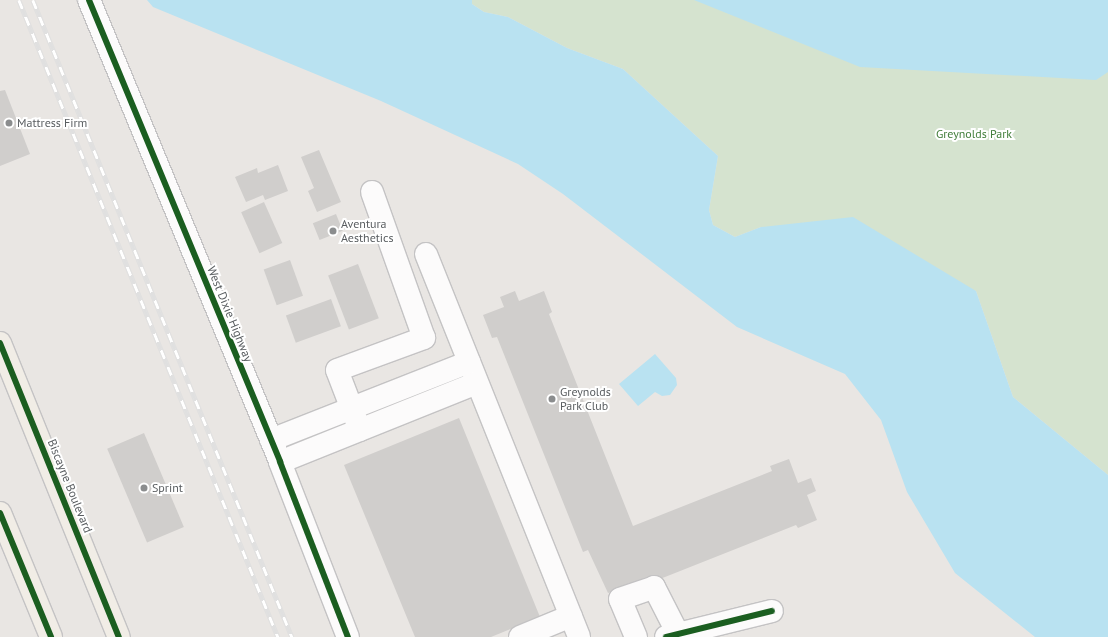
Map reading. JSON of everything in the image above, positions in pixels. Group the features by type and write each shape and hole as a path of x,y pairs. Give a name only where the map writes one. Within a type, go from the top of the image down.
{"main road":[{"name":"Biscayne Boulevard","path":"0,343 119,637"},
{"path":"0,513 51,637"}],"street":[{"name":"West Dixie Highway","path":"89,0 280,462 348,637"},
{"path":"360,430 337,370 424,338 372,192"},
{"path":"426,254 579,637"},
{"path":"271,440 469,362"},
{"path":"280,462 477,383"},
{"path":"395,390 404,413"},
{"path":"636,637 620,599 654,587 671,635 772,611"},
{"path":"520,637 570,616"}],"green space":[{"name":"Greynolds Park","path":"472,0 1108,0 1108,475 1013,397 976,291 761,227 735,237 713,225 709,210 718,156 623,69 567,48 508,17 484,12 472,4"}],"water":[{"path":"147,0 472,0 472,4 484,12 508,17 567,48 623,69 718,156 709,210 713,225 735,237 761,227 853,217 976,291 1013,397 1108,475 1108,637 1035,637 955,573 907,492 881,420 845,374 737,327 563,194 518,164 381,101 153,7"},
{"path":"694,0 1108,0 1108,72 1096,80 860,67"},
{"path":"655,354 676,378 677,385 670,395 662,396 655,392 638,406 619,384"}],"building":[{"name":"Mattress Firm","path":"5,90 30,154 0,166 0,91"},
{"path":"319,150 341,202 317,212 308,191 314,188 301,157"},
{"path":"278,165 288,191 265,200 263,195 246,202 235,177 257,168 258,173"},
{"path":"264,202 282,243 259,253 241,212"},
{"path":"336,214 343,231 320,240 313,223"},
{"path":"290,260 303,296 277,305 264,270"},
{"path":"358,264 379,318 349,330 328,275"},
{"name":"Greynolds Park Club","path":"515,291 519,301 544,291 552,312 549,314 633,526 772,471 770,466 789,459 798,483 811,478 816,491 807,495 817,520 798,528 796,525 651,582 649,576 608,593 588,550 583,552 497,337 492,338 483,315 504,307 500,297"},
{"path":"331,299 341,326 296,343 286,315"},
{"path":"459,418 540,617 491,637 415,637 344,465"},
{"name":"Sprint","path":"144,433 184,527 147,543 107,449"}],"railway":[{"path":"19,0 278,637"},
{"path":"33,0 292,637"}],"cycle path":[{"path":"89,0 280,462 348,637"},
{"path":"0,343 119,637"},
{"path":"0,513 51,637"},
{"path":"666,637 772,611"}],"place":[{"name":"Mattress Firm","path":"9,123"},
{"name":"Aventura Aesthetics","path":"333,231"},
{"name":"Greynolds Park Club","path":"552,399"},
{"name":"Sprint","path":"144,488"}]}
